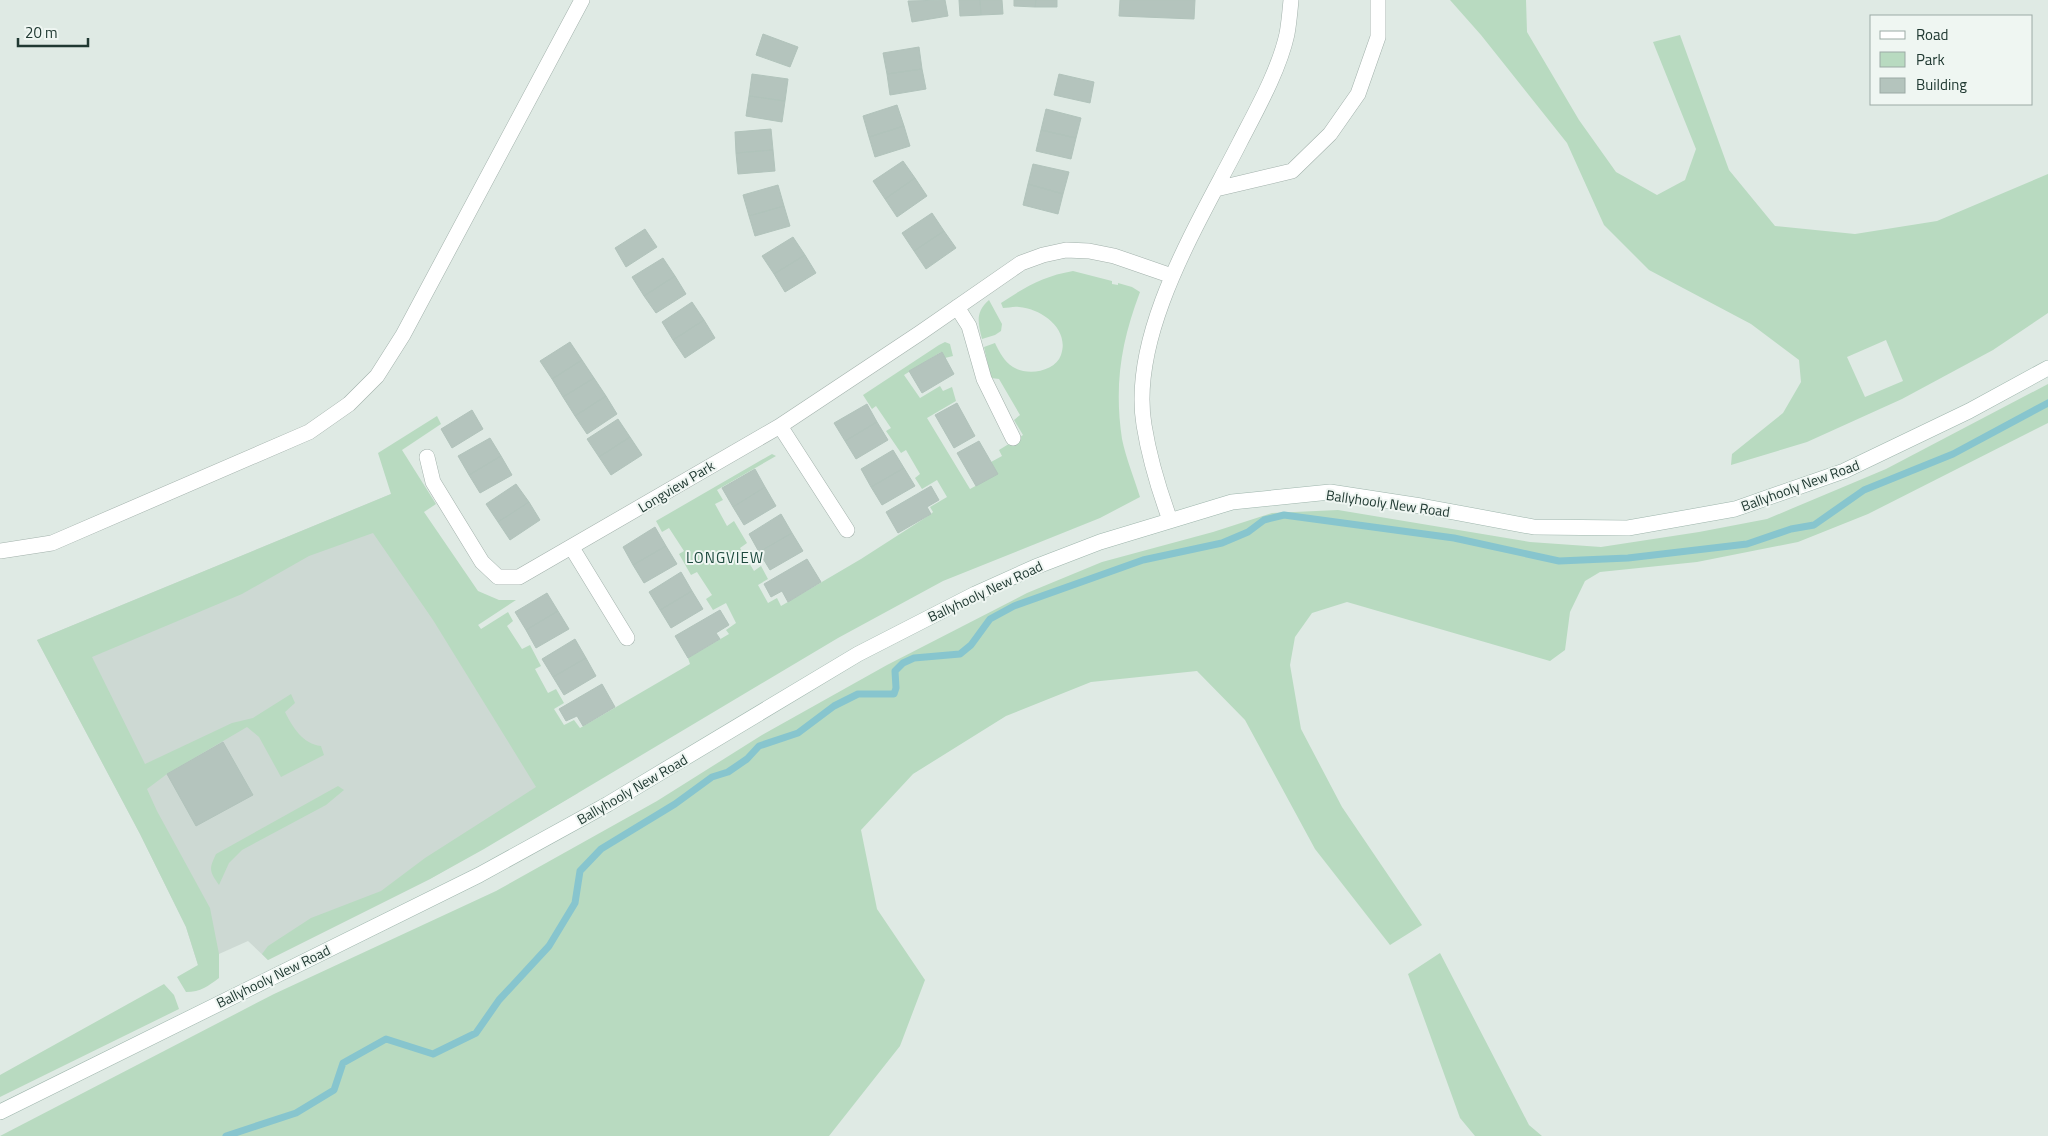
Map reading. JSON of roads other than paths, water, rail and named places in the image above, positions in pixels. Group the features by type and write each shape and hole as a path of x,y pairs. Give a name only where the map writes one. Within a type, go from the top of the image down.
{"street":[{"path":"0,551 52,543 120,515 309,432 348,404 377,376 404,334 582,0"},
{"path":"1170,520 1144,424 1142,392 1145,361 1151,334 1172,276 1268,88 1287,34 1291,0"},
{"path":"1216,189 1292,171 1330,134 1358,94 1378,36 1378,0"},
{"name":"Longview Park","path":"427,456 433,482 482,562 498,577 519,577 780,426 1021,263 1043,255 1066,250 1089,251 1114,256 1172,276"},
{"path":"958,307 969,326 984,378 1014,438"},
{"name":"Ballyhooly New Road","path":"0,1112 479,875 608,804 858,654 975,594 1090,545 1232,502 1330,492 1421,506 1534,527 1628,528 1735,509 1844,471 1968,411 2048,368"},
{"path":"780,426 847,530"},
{"path":"572,548 627,638"}],"waterway":[{"path":"226,1136 296,1113 334,1090 343,1063 386,1039 433,1054 476,1033 499,1000 549,946 575,903 580,871 601,849 675,804 712,777 728,772 747,759 759,746 798,733 834,706 858,694 894,694 896,688 895,671 903,663 914,658 960,654 971,645 990,619 1014,606 1143,560 1222,543 1248,532 1264,520 1284,515 1454,538 1559,561 1628,558 1747,544 1791,529 1814,525 1864,490 1953,454 2048,403"}],"district":[{"name":"LONGVIEW","path":"725,557"}]}
